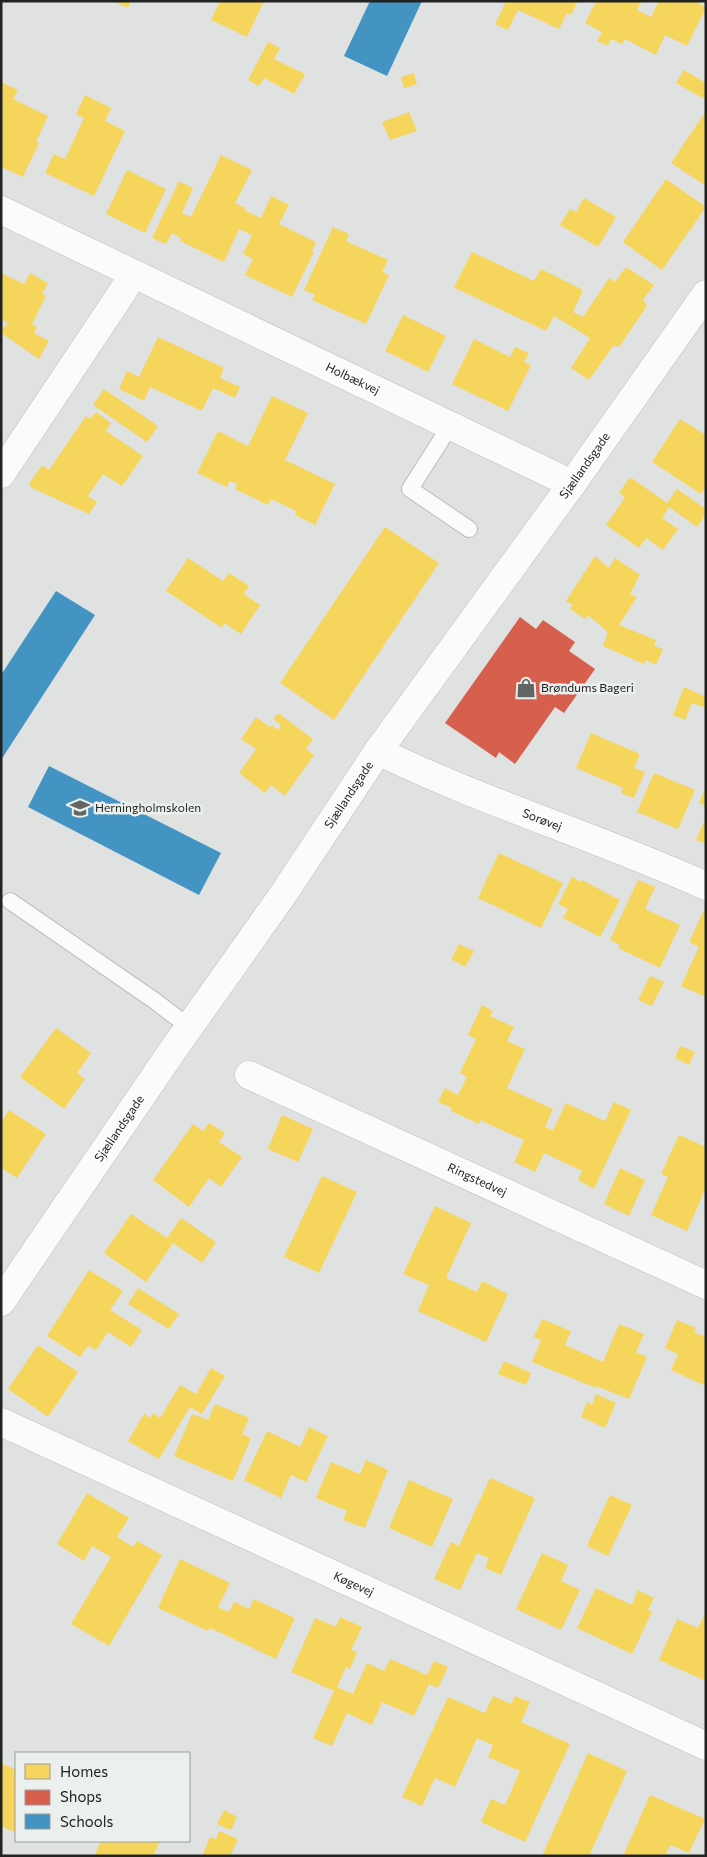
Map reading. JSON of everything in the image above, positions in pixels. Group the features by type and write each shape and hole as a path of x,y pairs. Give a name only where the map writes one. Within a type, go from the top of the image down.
{"street":[{"name":"Holbækvej","path":"1,210 572,484"},
{"path":"1,474 123,292 132,274"},
{"name":"Sjællandsgade","path":"1,1302 189,1027 282,896 378,751 572,484 701,311"},
{"name":"Sorøvej","path":"378,751 424,773 655,863 706,886"},
{"name":"Ringstedvej","path":"249,1075 706,1285"},
{"name":"Køgevej","path":"1,1422 706,1746"}],"lane":[{"path":"450,426 410,489 469,529"},
{"path":"10,901 155,1001 189,1027"}],"building: Homes":[{"path":"113,1 131,1 128,8"},
{"path":"220,1 264,1 247,37 211,20"},
{"path":"506,1 578,1 571,15 567,13 559,29 518,10 508,30 495,24"},
{"path":"596,1 639,1 641,2 637,10 651,17 659,1 696,1 706,8 687,46 665,35 656,55 625,39 622,44 611,39 608,46 597,41 602,32 585,23"},
{"path":"268,42 280,48 274,59 305,74 294,94 264,78 259,86 248,80"},
{"path":"684,70 706,83 706,100 676,83"},
{"path":"414,73 417,84 404,88 401,77"},
{"path":"1,82 18,90 13,99 48,116 36,142 39,143 23,177 1,167"},
{"path":"85,95 111,108 105,121 125,131 94,196 45,173 54,154 65,159 84,118 76,114"},
{"path":"706,111 706,186 671,163"},
{"path":"409,112 417,131 390,140 382,122"},
{"path":"221,155 252,170 235,203 245,208 244,210 261,218 271,196 289,205 279,224 316,242 312,251 314,252 292,297 245,275 253,259 243,254 252,235 239,229 224,262 180,241 181,238 172,233 166,244 152,238 179,181 193,188 182,213 191,217"},
{"path":"127,170 166,189 145,233 106,214"},
{"path":"666,179 706,207 662,270 623,242"},
{"path":"584,198 616,217 598,247 560,225 570,209 576,212"},
{"path":"333,227 349,234 346,241 388,260 382,272 389,275 366,324 312,300 315,295 304,290"},
{"path":"472,252 534,281 541,269 583,290 573,312 583,317 609,278 615,282 626,267 654,285 643,300 647,306 619,347 614,345 589,380 571,368 590,338 554,316 546,331 454,287"},
{"path":"1,273 24,284 30,273 48,283 42,294 46,296 32,324 37,327 34,333 49,341 39,359 1,333 1,330 8,323 1,319"},
{"path":"403,315 446,336 428,372 385,351"},
{"path":"158,337 224,368 220,378 240,387 235,398 213,388 202,411 150,387 144,401 119,389 127,371 139,377"},
{"path":"474,339 510,357 515,347 529,353 524,362 531,365 508,411 452,384"},
{"path":"104,389 158,426 147,442 93,405"},
{"path":"272,396 308,413 285,460 335,484 315,525 295,515 296,511 271,499 268,505 235,489 237,484 230,481 227,487 197,473 218,431 248,446"},
{"path":"96,412 111,423 106,431 143,456 122,486 103,474 88,496 97,502 89,514 32,488 29,484 42,465 49,470 86,416 90,419"},
{"path":"680,419 706,435 706,487 701,494 652,462"},
{"path":"630,477 667,503 677,489 706,509 706,514 697,527 669,507 662,518 678,529 663,550 646,538 639,548 606,525 625,497 619,493"},
{"path":"385,527 439,563 334,720 280,683"},
{"path":"595,556 609,568 615,558 640,575 630,594 637,597 619,625 656,640 654,646 663,649 656,665 646,660 644,664 603,646 608,632 588,615 585,619 570,609 573,605 566,601"},
{"path":"188,558 223,581 229,573 249,586 244,594 260,605 241,634 224,623 222,628 166,591"},
{"path":"684,687 706,697 706,708 692,703 685,720 673,715"},
{"path":"278,713 313,739 306,749 314,755 285,796 271,785 265,793 239,773 256,749 241,739 256,717 278,730 281,725 273,719"},
{"path":"591,733 640,754 634,768 645,772 634,798 621,793 623,788 576,768"},
{"path":"654,773 695,790 678,829 637,812"},
{"path":"706,786 706,806 699,803"},
{"path":"706,817 706,844 696,840"},
{"path":"499,853 563,883 541,928 478,898"},
{"path":"572,877 581,882 582,880 620,900 600,937 563,918 568,909 558,904"},
{"path":"638,880 655,887 645,909 680,925 660,968 618,948 620,945 610,940"},
{"path":"704,910 706,911 706,997 681,986 699,947 689,942"},
{"path":"459,944 474,951 465,967 451,959"},
{"path":"650,976 664,982 652,1006 638,1000"},
{"path":"482,1005 493,1011 490,1016 514,1027 507,1041 525,1049 507,1088 553,1109 545,1127 553,1130 566,1103 605,1121 614,1102 631,1110 594,1189 578,1180 582,1171 544,1153 535,1172 514,1162 524,1140 480,1120 479,1124 451,1111 452,1108 438,1102 445,1088 458,1095 467,1077 460,1073 476,1039 468,1035"},
{"path":"56,1028 91,1053 77,1073 85,1079 64,1109 20,1077"},
{"path":"680,1046 695,1052 689,1065 675,1058"},
{"path":"9,1110 46,1134 17,1178 1,1168 1,1122"},
{"path":"282,1115 313,1129 298,1162 268,1149"},
{"path":"209,1123 225,1133 219,1142 242,1157 221,1187 209,1178 189,1207 153,1180 193,1124 203,1131"},
{"path":"679,1135 706,1147 706,1188 687,1231 651,1215 668,1177 661,1174"},
{"path":"620,1168 645,1180 629,1216 604,1204"},
{"path":"322,1176 357,1192 319,1273 284,1257"},
{"path":"435,1206 471,1223 446,1278 477,1292 482,1281 508,1294 486,1342 418,1311 429,1285 403,1274"},
{"path":"131,1214 167,1238 181,1218 216,1242 202,1263 173,1243 146,1282 104,1253"},
{"path":"89,1270 123,1291 110,1310 142,1330 131,1347 108,1332 96,1350 88,1346 80,1357 47,1336"},
{"path":"138,1288 179,1314 169,1329 128,1304"},
{"path":"542,1319 571,1331 565,1345 603,1362 619,1324 644,1334 636,1352 647,1357 629,1399 532,1362 541,1340 534,1337"},
{"path":"677,1320 696,1328 694,1332 706,1337 706,1386 671,1370 678,1354 665,1348"},
{"path":"38,1345 78,1372 48,1417 8,1389"},
{"path":"504,1361 531,1373 526,1385 498,1374"},
{"path":"211,1368 225,1376 202,1414 190,1407 159,1459 128,1441 144,1414 150,1418 153,1413 160,1418 180,1385 196,1394"},
{"path":"596,1394 616,1403 605,1428 581,1417 587,1402 592,1405"},
{"path":"215,1404 249,1418 242,1434 251,1438 233,1481 174,1456 192,1414 208,1420"},
{"path":"309,1427 328,1436 306,1482 291,1475 281,1498 244,1480 267,1431 300,1447"},
{"path":"366,1460 388,1470 365,1528 343,1520 347,1511 316,1498 331,1462 360,1474"},
{"path":"490,1478 535,1498 501,1575 485,1568 489,1558 477,1553 460,1590 434,1579 451,1542 459,1546"},
{"path":"409,1480 453,1499 432,1547 389,1528"},
{"path":"87,1493 129,1518 117,1537 133,1547 137,1541 162,1555 109,1646 71,1624 111,1557 92,1546 84,1561 57,1544"},
{"path":"610,1495 632,1505 608,1556 587,1546"},
{"path":"542,1553 568,1565 561,1581 580,1590 561,1630 516,1609"},
{"path":"180,1559 230,1583 218,1607 229,1612 234,1602 249,1609 254,1599 295,1618 276,1659 210,1628 208,1631 158,1608"},
{"path":"596,1588 632,1605 638,1590 654,1598 648,1610 652,1612 632,1654 577,1628"},
{"path":"706,1611 706,1681 659,1660 677,1619 698,1628"},
{"path":"340,1617 362,1627 351,1650 357,1652 350,1669 346,1667 337,1687 353,1694 367,1663 384,1671 390,1659 427,1675 434,1661 448,1667 438,1688 429,1684 414,1716 382,1702 372,1725 347,1713 332,1746 313,1738 334,1691 291,1672 315,1618 336,1627"},
{"path":"493,1696 511,1704 515,1696 530,1702 521,1722 570,1744 525,1842 481,1822 491,1799 505,1805 520,1771 488,1757 493,1745 477,1738 455,1787 435,1778 422,1806 402,1797 448,1697 485,1713"},
{"path":"588,1753 627,1771 589,1856 542,1856"},
{"path":"1,1763 15,1770 15,1833 1,1826"},
{"path":"650,1795 705,1819 689,1853 670,1845 665,1856 623,1856"},
{"path":"224,1810 237,1817 231,1830 217,1824"},
{"path":"219,1831 238,1839 230,1856 202,1856 210,1837 216,1839"},
{"path":"101,1842 160,1842 153,1856 94,1856"}],"building: Shops":[{"name":"Brøndums Bageri","path":"520,617 536,629 543,620 575,642 569,651 595,669 564,713 555,707 515,764 499,752 496,758 445,723"}],"building: Schools":[{"path":"370,1 422,1 387,76 344,56"},
{"path":"56,591 95,615 1,760 1,675"},
{"path":"49,766 221,853 199,895 28,807"}],"place":[{"name":"Brøndums Bageri","path":"526,688"},
{"name":"Herningholmskolen","path":"80,808"}]}
